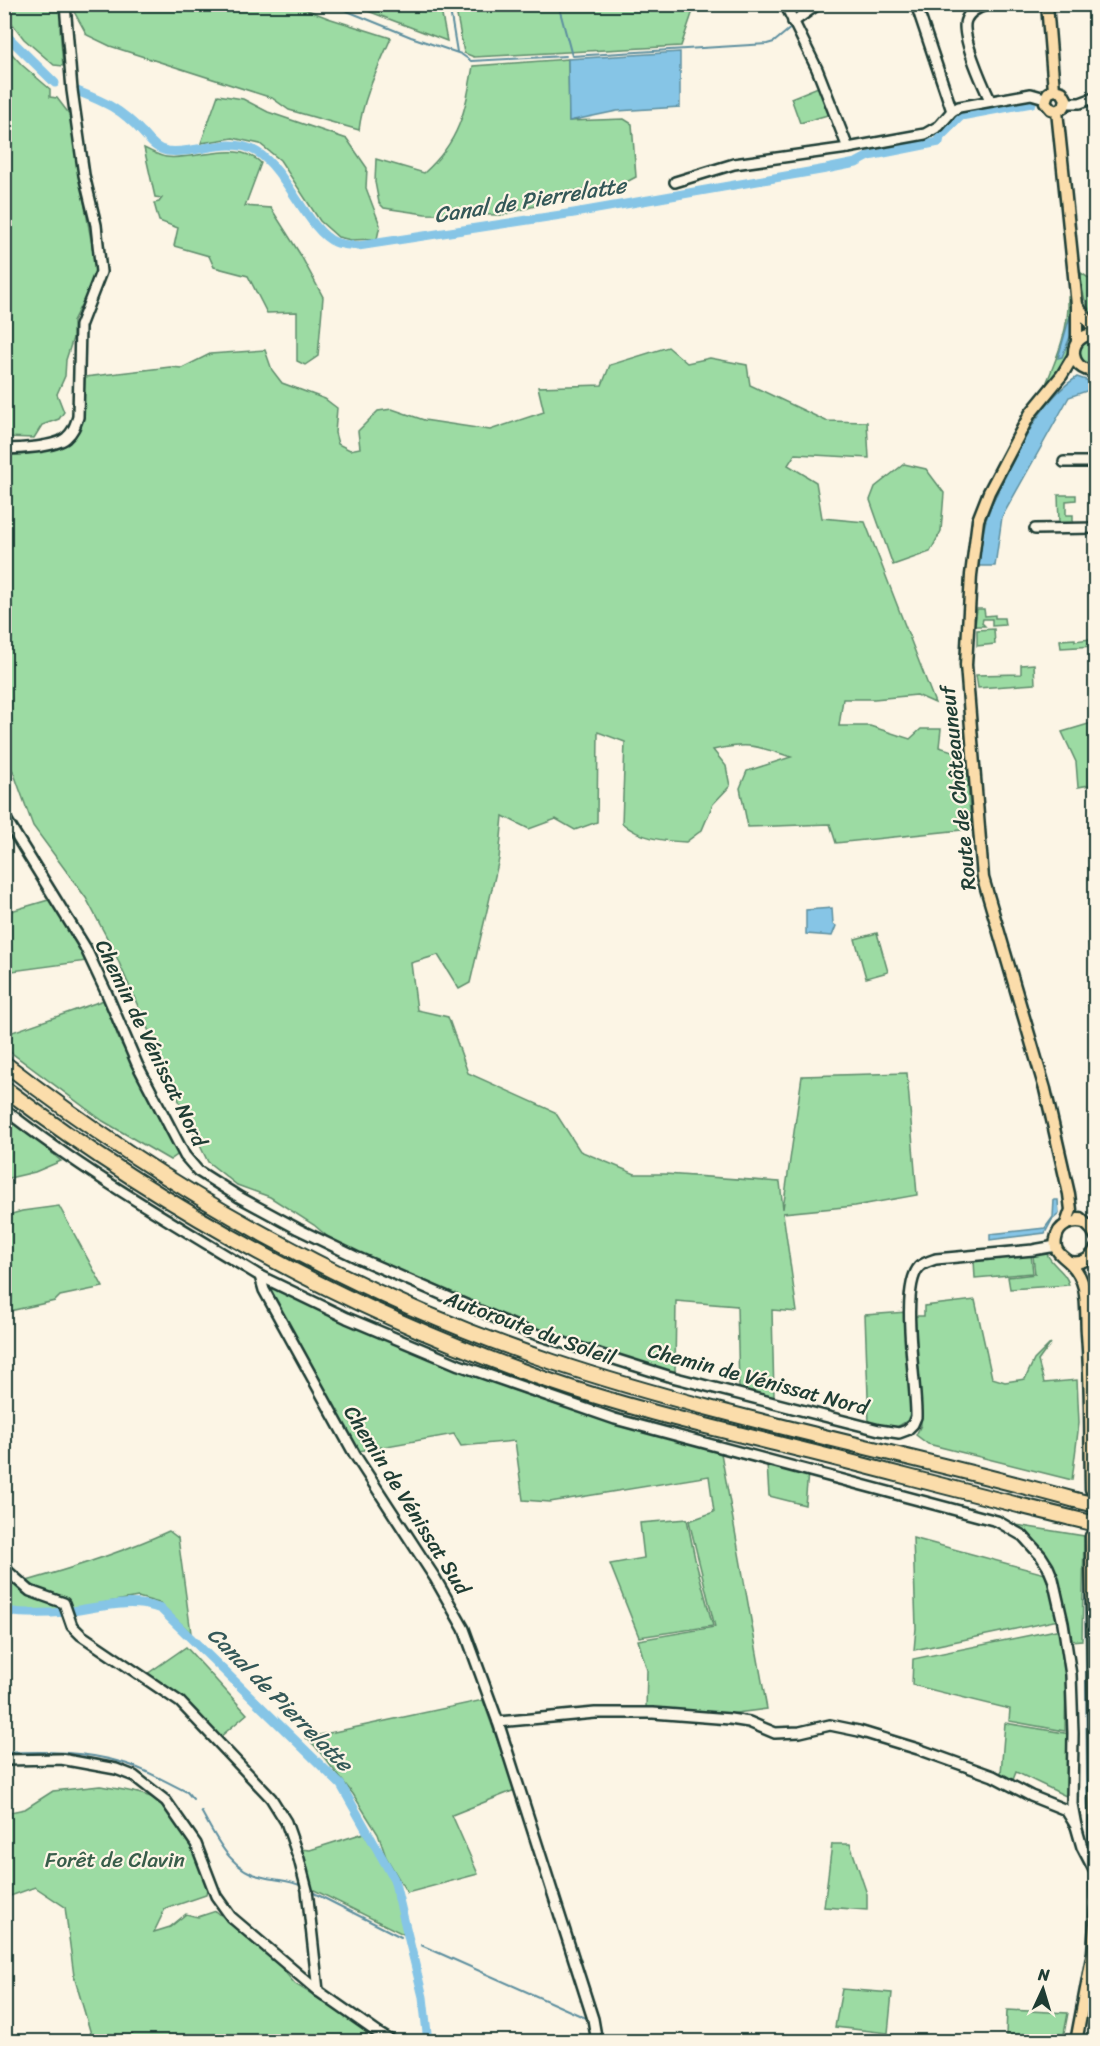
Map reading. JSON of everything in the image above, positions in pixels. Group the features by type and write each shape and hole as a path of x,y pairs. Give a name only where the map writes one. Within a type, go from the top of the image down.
{"highway":[{"name":"Autoroute du Soleil","path":"4,1064 105,1138 211,1205 378,1293 469,1330 552,1362 660,1395 767,1424 1095,1505"},
{"name":"Autoroute du Soleil","path":"4,1088 124,1173 249,1249 355,1302 447,1342 548,1380 654,1412 1071,1518 1093,1530"}],"main road":[{"path":"1047,4 1054,90"},
{"path":"1054,90 1058,90 1065,96 1061,107 1048,108 1045,98 1054,90"},
{"name":"Route de Châteauneuf","path":"1056,1246 1057,1233 1066,1224 1071,1210 1045,1089 983,878 966,665 971,574 978,520 989,492 1030,414 1062,375 1074,355 1077,342 1077,305 1061,107"},
{"path":"1077,305 1095,333 1084,336 1077,342"},
{"path":"1074,355 1078,365 1091,372"},
{"path":"1062,375 1091,372"},
{"path":"1071,1210 1092,1230 1095,1237"},
{"path":"1066,1224 1084,1223"},
{"path":"1056,1246 1058,1253 1070,1262 1084,1288"},
{"path":"1091,1489 1088,1348 1084,1288 1088,1259 1095,1248"},
{"path":"1070,1262 1079,1263 1088,1259"},
{"path":"1093,1530 1095,1898"},
{"path":"1076,2042 1093,1952 1095,1909"}],"street":[{"path":"4,449 65,440 74,429 78,417 80,326 101,272 96,225 84,176 72,90 65,4"},
{"path":"786,4 817,69 848,148"},
{"path":"793,22 818,4"},
{"path":"916,4 952,111"},
{"path":"988,4 967,17 964,30 990,100"},
{"path":"675,182 734,164 926,134 939,126 952,111 959,107 1031,94 1045,98"},
{"path":"1061,107 1095,97"},
{"path":"1064,462 1095,462"},
{"path":"1035,529 1095,528"},
{"name":"Chemin de Vénissat Nord","path":"4,816 85,947 142,1074 185,1156 198,1171 239,1197 298,1229 358,1258 526,1331 668,1376 816,1415 899,1433 913,1425 916,1417 909,1304 911,1284 918,1268 936,1259 1056,1246"},
{"path":"4,1108 108,1183 189,1234 260,1276 347,1318 459,1365 615,1419 997,1521 1023,1536 1048,1567 1063,1623 1071,1675 1072,1804 1082,1847 1095,1872"},
{"name":"Chemin de Vénissat Sud","path":"260,1276 264,1290 355,1455 435,1578 465,1629 498,1722 592,2019 597,2042"},
{"path":"4,1568 30,1591 64,1603 72,1626 81,1635 180,1702 271,1798 286,1822 307,1890 318,1991"},
{"path":"498,1722 595,1713 653,1713 749,1722 775,1733 800,1732 830,1725 860,1731 908,1746 993,1776 1031,1796 1066,1810 1076,1826"},
{"path":"4,1760 61,1759 116,1769 134,1776 166,1801 196,1844 216,1896 231,1917 376,2037 393,2042"}],"green space":[{"path":"455,4 695,5 681,46 474,57 464,53"},
{"path":"5,5 62,5 63,19 60,28 63,66 54,65 24,39 5,14"},
{"path":"72,5 295,5 391,38 367,94 359,130 289,110 272,98 110,46 87,35"},
{"path":"352,5 440,5 447,41"},
{"path":"4,45 22,65 50,89 50,97 57,98 73,119 77,162 97,273 73,321 73,338 66,360 65,376 57,394 64,412 59,419 42,425 34,438 5,437"},
{"path":"568,59 569,121 624,119 632,124 636,177 615,188 561,192 553,201 502,215 425,214 384,208 379,203 375,182 376,159 424,173 446,149 459,125 473,66"},
{"path":"818,87 821,88 831,114 800,123 791,98"},
{"path":"218,95 243,99 268,112 347,139 367,168 366,188 380,225 377,239 351,240 338,237 320,221 280,160 260,144 233,138 201,143"},
{"path":"144,148 166,157 240,152 261,163 245,206 271,208 300,254 323,297 318,356 305,365 297,361 297,312 267,313 248,276 214,267 209,256 174,246 178,228 159,221 154,203 159,202 162,198 155,197"},
{"path":"1081,273 1095,282 1095,322 1085,299"},
{"path":"1068,297 1072,297 1075,335 1070,345 1066,364 1048,385 1046,384 1065,330"},
{"path":"1095,339 1095,366 1082,362 1080,354 1084,343"},
{"path":"668,347 687,363 710,358 747,365 750,385 826,421 867,422 869,458 795,454 788,465 816,482 822,518 865,522 935,703 917,695 843,699 839,726 870,726 910,739 921,729 941,729 939,747 966,755 971,829 836,843 830,824 748,827 740,788 747,771 791,757 761,748 736,746 713,750 726,766 730,786 713,804 702,830 686,842 644,836 622,823 625,742 598,732 597,822 575,830 556,819 529,829 503,816 499,859 470,983 459,989 438,955 411,963 417,1010 448,1017 468,1073 555,1112 580,1151 635,1174 780,1182 783,1209 802,1076 907,1073 917,1195 855,1206 783,1213 797,1312 772,1310 774,1397 739,1388 737,1306 676,1301 675,1373 526,1327 335,1243 314,1225 270,1197 237,1185 208,1162 114,951 86,898 33,826 13,771 5,758 4,450 47,449 70,441 77,433 81,420 85,377 170,367 182,368 210,354 265,350 272,370 282,383 325,399 337,408 335,433 338,444 350,450 360,448 358,431 378,411 392,409 424,420 490,430 544,412 538,387 602,385 610,365"},
{"path":"904,464 926,469 944,493 941,531 930,552 893,565 870,500 875,487"},
{"path":"1058,495 1076,495 1076,500 1066,501 1066,515 1073,515 1073,523 1059,524"},
{"path":"977,609 984,609 985,616 995,615 995,618 1004,618 1005,625 992,626 992,619 983,619 982,623 985,626 975,626"},
{"path":"994,629 995,644 977,646 977,630"},
{"path":"1095,638 1095,646 1061,648 1060,640 1075,639 1075,641"},
{"path":"1034,664 1035,684 978,688 976,675 1021,674 1021,665"},
{"path":"1095,722 1095,784 1078,787 1076,762 1062,732"},
{"path":"52,899 87,961 5,972 4,913"},
{"path":"877,933 888,972 866,978 855,939"},
{"path":"104,1000 120,1042 147,1088 180,1153 170,1160 103,1121 5,1048 4,1031 7,1034"},
{"path":"4,1112 61,1161 35,1172 5,1179"},
{"path":"59,1206 103,1287 60,1296 55,1301 5,1312 5,1216 22,1211"},
{"path":"1031,1254 1033,1273 975,1278 974,1260"},
{"path":"1047,1254 1062,1272 1069,1285 1010,1289 1008,1277 1035,1274 1033,1256"},
{"path":"283,1288 422,1353 508,1388 587,1414 721,1453 767,1709 713,1716 646,1709 647,1670 638,1640 715,1627 689,1521 714,1512 709,1476 550,1502 523,1500 515,1441 461,1446 454,1434 359,1451 266,1290"},
{"path":"975,1300 992,1378 1005,1382 1025,1379 1034,1360 1051,1343 1038,1361 1044,1383 1077,1380 1079,1423 1072,1480 928,1444 916,1435 921,1425 915,1316 924,1316 924,1306"},
{"path":"907,1312 911,1411 907,1421 897,1427 869,1423 865,1315"},
{"path":"767,1464 808,1473 805,1505 769,1496"},
{"path":"687,1519 713,1626 639,1637 610,1564 644,1558 640,1523"},
{"path":"1016,1525 1084,1536 1082,1640 1071,1641 1056,1574 1051,1564"},
{"path":"169,1531 178,1538 191,1633 159,1603 138,1597 73,1608 64,1598 27,1581 99,1559"},
{"path":"913,1538 1045,1574 1059,1620 914,1650 916,1628"},
{"path":"5,1573 22,1593 60,1605 59,1610 5,1609"},
{"path":"1061,1629 1066,1677 1065,1731 1009,1721 1010,1709 912,1685 913,1659"},
{"path":"186,1647 247,1714 220,1737 184,1701 147,1674"},
{"path":"483,1700 515,1790 452,1815 478,1874 407,1893 386,1857 378,1834 353,1794 306,1738"},
{"path":"1005,1723 1070,1734 1068,1797 1016,1772 1013,1780 1001,1773"},
{"name":"Forêt de Clavin","path":"100,1786 139,1793 161,1803 179,1823 193,1850 207,1888 206,1895 165,1909 154,1932 170,1927 186,1914 198,1917 216,1911 279,1965 295,1984 338,2010 366,2032 365,2041 93,2041 74,1976 65,1907 35,1887 5,1898 5,1813 25,1809 53,1791"},
{"path":"364,1833 393,1880 405,1935 308,1887 300,1849 310,1850"},
{"path":"832,1844 850,1844 867,1894 867,1910 824,1907"},
{"path":"842,1989 892,1993 888,2033 835,2027"},
{"path":"1007,2010 1068,2013 1063,2039 1006,2035"}],"water":[{"path":"680,52 680,107 617,111 569,121 568,59"},
{"path":"1070,316 1072,332 1062,357 1058,358"},
{"path":"1077,377 1089,381 1095,388 1069,397 1002,517 995,566 979,566 986,520 1017,453 1038,416 1066,385"},
{"path":"832,908 833,924 836,926 832,936 806,934 806,910"},
{"path":"1054,1200 1058,1200 1059,1214 1052,1220 1045,1233 990,1240 990,1234 1045,1228 1053,1217"}],"waterway":[{"path":"330,4 411,37 461,54 471,61 566,56"},
{"path":"449,4 457,52"},
{"path":"558,4 572,56 767,44 774,42 792,27"},
{"name":"Canal de Pierrelatte","path":"4,33 55,83"},
{"name":"Canal de Pierrelatte","path":"77,91 120,112 153,144 163,150 178,151 235,145 257,152 278,172 325,236 338,243 358,246 574,213 856,163 869,156 939,142 940,137 961,116 1032,103"},
{"path":"1085,1560 1089,1842"},
{"name":"Canal de Pierrelatte","path":"4,1611 50,1613 126,1604 161,1609 341,1785 394,1879 423,1997 428,2042"},
{"path":"4,1753 65,1753 110,1759 148,1772 187,1792 193,1799"},
{"path":"201,1811 225,1852 242,1868 251,1874 304,1887"},
{"path":"1089,1878 1090,1897"},
{"path":"310,1891 401,1937"},
{"path":"1087,1957 1090,1912"},
{"path":"421,1945 588,2019"},
{"path":"1093,1983 1096,1970"}],"tunnel":[{"path":"1091,1497 1091,1536"}]}
